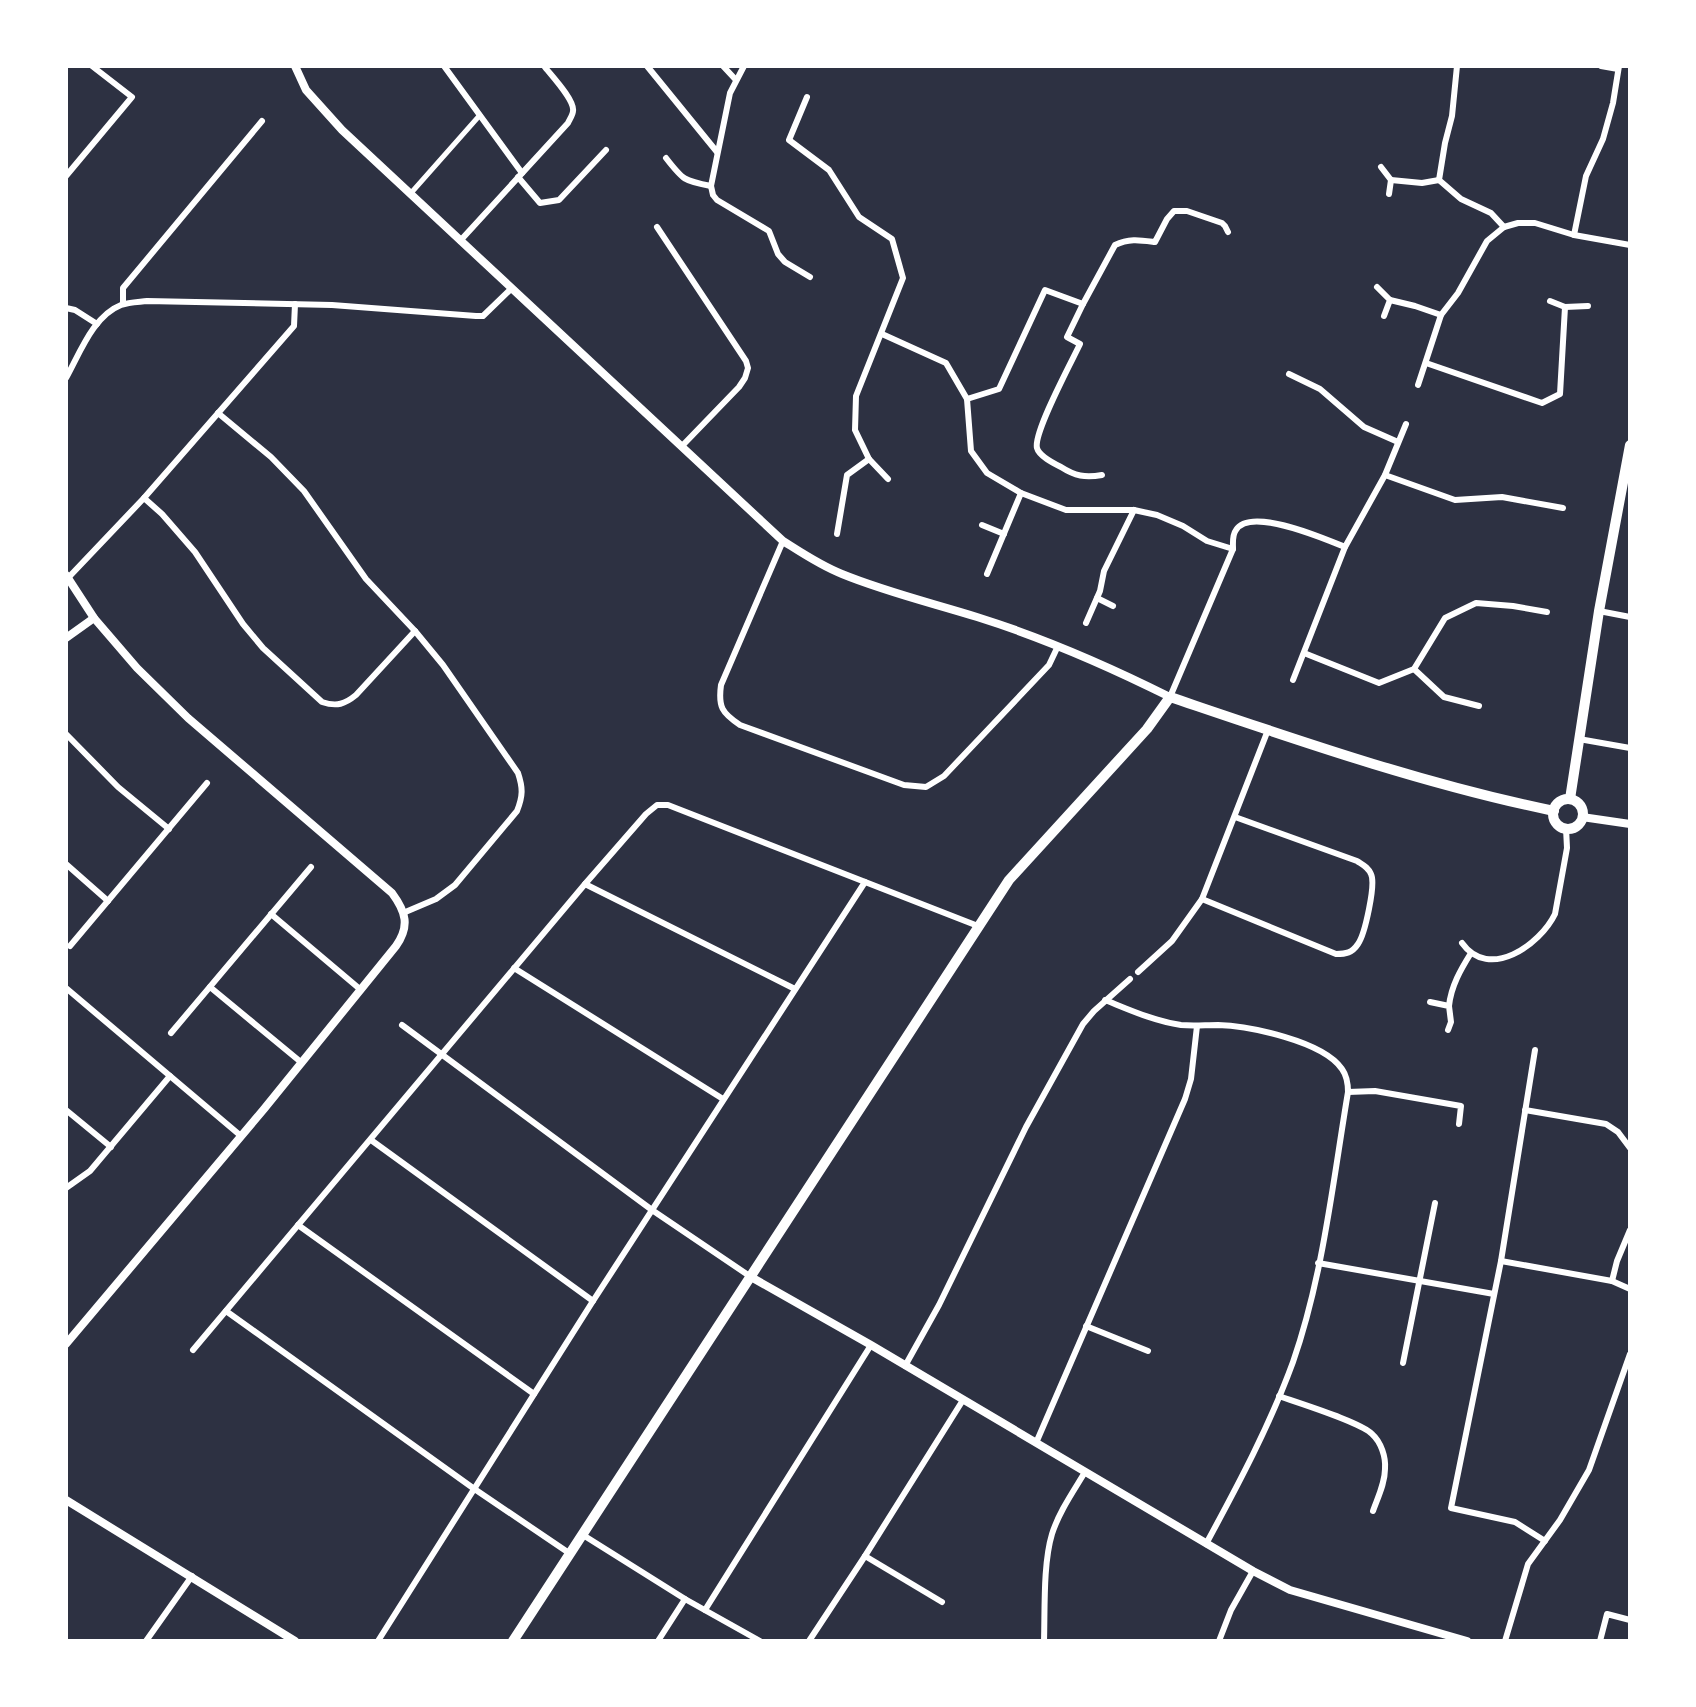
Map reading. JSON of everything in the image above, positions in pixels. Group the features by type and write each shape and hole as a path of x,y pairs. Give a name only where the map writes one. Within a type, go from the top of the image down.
{"main road":[{"path":"1570,799 1599,611 1630,445"},
{"path":"513,1641 1009,880 1147,729 1170,697 1439,783 1554,811"},
{"path":"1570,799 1582,809 1582,817 1578,824 1562,828 1555,822 1554,811 1561,800 1570,799"}],"street":[{"path":"66,176 132,97 92,66"},
{"path":"295,66 306,90 342,130 460,241 783,541 840,574 978,617 1058,646 1170,697 1233,549 1236,528 1253,521 1297,528 1345,547"},
{"path":"444,66 540,203 559,200 606,150"},
{"path":"460,241 568,123 573,113 569,99 544,66"},
{"path":"647,66 717,152"},
{"path":"723,66 736,80"},
{"path":"744,66 730,93 711,186 713,195 769,231 778,254 785,262 810,277"},
{"path":"1439,180 1452,116 1457,66"},
{"path":"1574,235 1586,176 1603,139 1619,67 1601,66"},
{"path":"807,97 789,140 829,170 859,217 892,239 903,278 856,396 855,430 869,459 888,479"},
{"path":"410,194 480,115"},
{"path":"123,304 123,288 262,121"},
{"path":"666,158 686,181 711,186"},
{"path":"1381,167 1391,180 1389,194"},
{"path":"1391,180 1422,183 1439,180"},
{"path":"1439,180 1461,199 1491,213 1504,227"},
{"path":"1102,475 1088,478 1075,475 1053,463 1037,448 1040,429 1080,344 1067,337 1083,304 1115,245 1136,239 1155,242 1174,211 1187,211 1222,223 1228,232"},
{"path":"1418,385 1441,315 1458,293 1487,241 1504,227 1535,223 1574,235 1630,245"},
{"path":"657,227 748,368 739,387 682,446"},
{"path":"1377,287 1390,300 1441,315"},
{"path":"66,378 97,324 109,311 123,304 147,301 332,305 483,316 512,288"},
{"path":"967,399 999,389 1045,290 1083,304"},
{"path":"1384,316 1390,300"},
{"path":"1550,301 1565,307 1588,306"},
{"path":"66,1344 302,1063 404,935 406,922 392,893 188,718 137,668 94,618 67,577 144,498 294,326 295,304"},
{"path":"1426,363 1542,403 1560,394 1565,307"},
{"path":"66,308 97,324"},
{"path":"882,334 946,363 967,399 971,451 987,473 1021,493 1066,510 1134,510 1157,515 1207,541 1233,549"},
{"path":"1289,374 1320,389 1364,427 1398,442"},
{"path":"218,413 271,457 304,491 366,579 443,665 518,773 523,786 517,811 455,885 436,899 402,909"},
{"path":"1293,680 1345,547 1385,475 1406,424"},
{"path":"837,534 847,475 869,459"},
{"path":"1385,475 1455,500 1502,497 1563,508"},
{"path":"987,574 1021,493"},
{"path":"144,498 195,552 243,624 263,648 322,702 331,705 347,702 415,631"},
{"path":"1086,623 1104,571 1134,510"},
{"path":"982,525 1004,534"},
{"path":"783,541 721,685 719,700 725,715 740,725 904,785 926,787 944,776 1049,665 1058,646"},
{"path":"1097,598 1113,606"},
{"path":"1304,653 1379,683 1414,669 1445,618 1476,603 1547,612"},
{"path":"1599,611 1630,617"},
{"path":"66,638 94,618"},
{"path":"1414,669 1444,697 1479,706"},
{"path":"1138,972 1172,941 1202,899 1268,730"},
{"path":"66,734 118,787 169,829"},
{"path":"1579,739 1630,748"},
{"path":"70,946 207,783"},
{"path":"193,1350 585,884 657,805 668,805 978,926"},
{"path":"1202,899 1336,954 1347,954 1362,937 1373,887 1373,877 1367,867 1235,817"},
{"path":"1582,817 1630,824"},
{"path":"1462,943 1476,956 1491,960 1519,951 1550,924 1555,914 1567,848 1566,828"},
{"path":"66,864 108,901"},
{"path":"171,1033 311,867"},
{"path":"378,1641 473,1488 865,882"},
{"path":"585,884 795,989"},
{"path":"271,914 361,990"},
{"path":"1448,1030 1454,985 1471,953"},
{"path":"514,968 723,1099"},
{"path":"905,1366 1083,1024 1130,979"},
{"path":"210,987 302,1063"},
{"path":"66,988 241,1136"},
{"path":"1105,1000 1149,1018 1179,1025 1218,1025 1269,1032 1331,1057 1342,1068 1347,1079 1348,1092 1318,1263 1293,1361 1247,1467 1206,1544"},
{"path":"1430,1002 1449,1006"},
{"path":"402,1025 652,1210 751,1277 1206,1544 1290,1590 1467,1641"},
{"path":"1036,1443 1185,1099 1191,1079 1197,1026"},
{"path":"1535,1050 1501,1261 1451,1508 1515,1522 1545,1541"},
{"path":"66,1188 90,1171 170,1076"},
{"path":"1348,1092 1375,1091 1461,1106 1459,1124"},
{"path":"66,1110 111,1147"},
{"path":"1525,1110 1606,1124 1618,1132 1630,1148"},
{"path":"371,1140 593,1301"},
{"path":"1403,1363 1435,1203"},
{"path":"298,1225 534,1394"},
{"path":"1612,1281 1630,1230"},
{"path":"1501,1261 1612,1281 1630,1289"},
{"path":"1318,1263 1494,1294"},
{"path":"226,1311 570,1554"},
{"path":"1086,1326 1148,1351"},
{"path":"705,1610 871,1345"},
{"path":"1505,1641 1528,1564 1560,1520 1589,1470 1630,1354"},
{"path":"1279,1396 1372,1433 1385,1458 1386,1469 1373,1511"},
{"path":"809,1641 963,1400"},
{"path":"1044,1641 1051,1536 1085,1472"},
{"path":"66,1500 295,1641"},
{"path":"583,1535 685,1599 760,1641"},
{"path":"865,1556 942,1602"},
{"path":"1219,1641 1231,1610 1253,1571"},
{"path":"146,1641 192,1576"},
{"path":"658,1641 685,1599"},
{"path":"1600,1641 1607,1614 1630,1620"}]}
